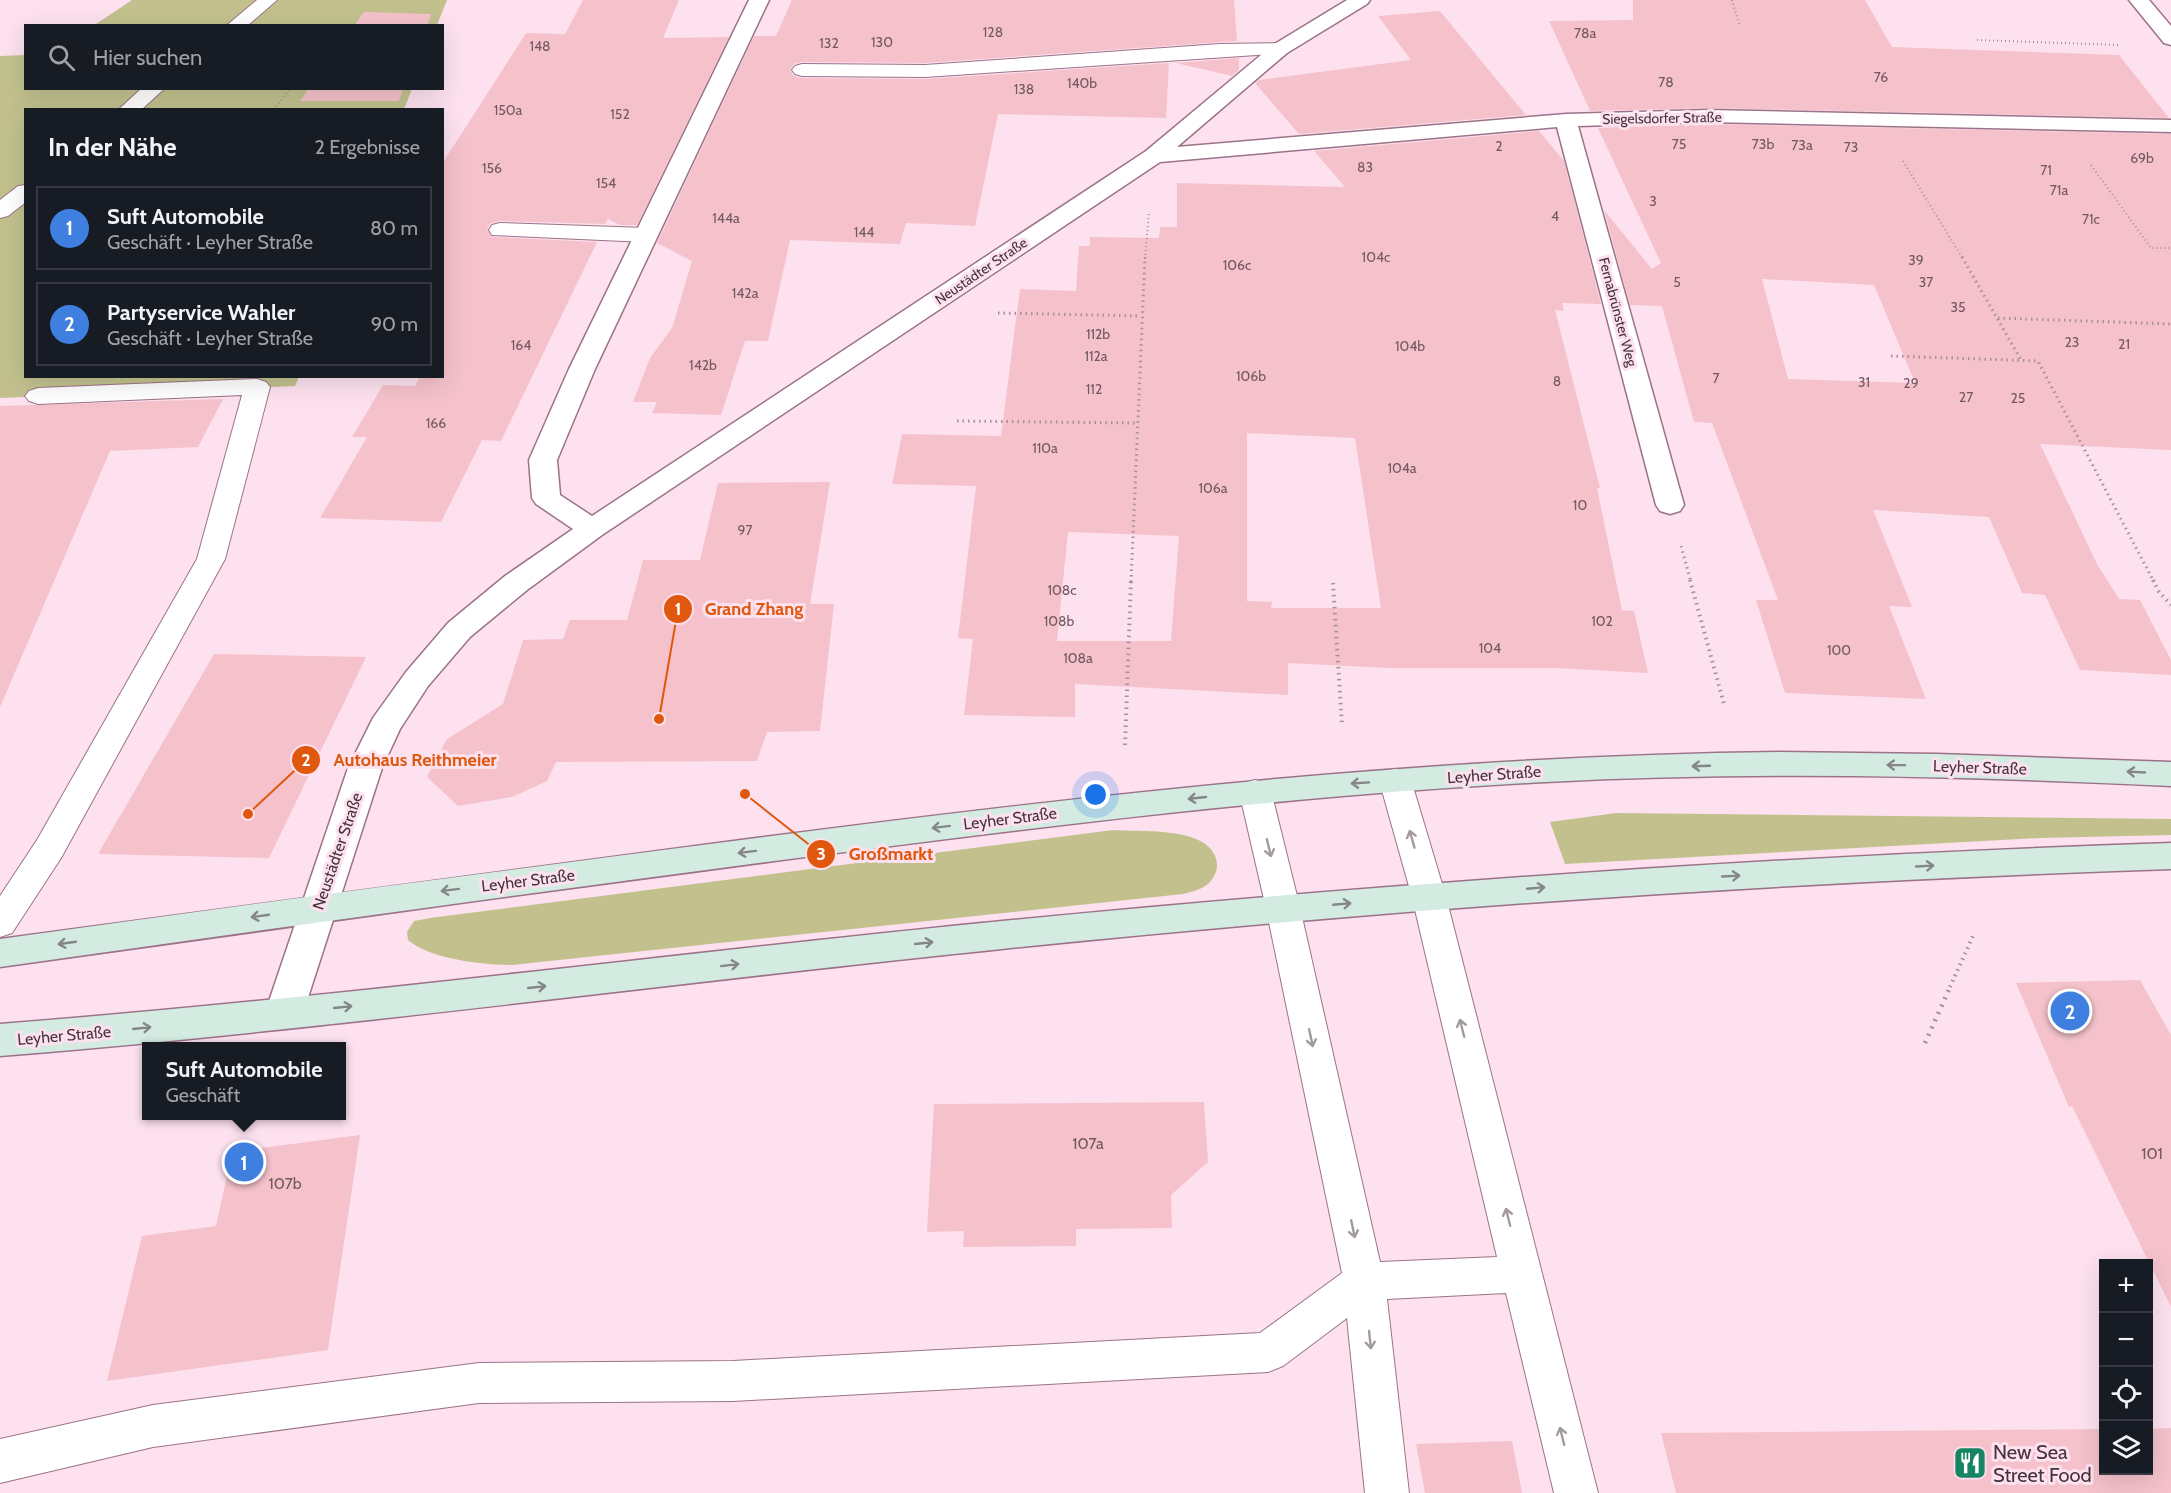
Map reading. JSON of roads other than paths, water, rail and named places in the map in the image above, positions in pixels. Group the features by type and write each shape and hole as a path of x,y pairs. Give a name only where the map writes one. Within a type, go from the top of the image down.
{"main road":[{"name":"Leyher Straße","path":"0,953 318,908 987,821 1255,791 1550,770 1842,764 2171,774"},
{"name":"Leyher Straße","path":"0,1040 112,1031 835,952 1283,908 1701,878 2171,856"}],"street":[{"path":"592,529 546,498 543,460 582,369 759,0"},
{"name":"Neustädter Straße","path":"284,1013 365,768 385,726 417,679 459,630 516,583 592,529 1154,156 1280,49 1360,0"},
{"path":"2139,0 2171,39"},
{"name":"Siegelsdorfer Straße","path":"1154,156 1566,120 1708,116 2171,126"},
{"name":"Fernabrünster Weg","path":"1566,120 1670,505"}],"lane":[{"path":"238,24 268,0"},
{"path":"802,70 925,71 1220,50 1280,49"},
{"path":"131,108 153,90"},
{"path":"0,211 24,193"},
{"path":"501,230 646,236"},
{"path":"0,924 49,849 211,559 257,387 38,396"},
{"path":"1395,780 1429,897 1576,1493"},
{"path":"1255,791 1283,908 1364,1281 1387,1493"},
{"path":"0,1461 153,1426 479,1383 733,1381 1268,1352 1364,1281 1522,1274"}],"place":[{"name":"Grand Zhang","path":"659,719"},
{"name":"Großmarkt","path":"745,794"},
{"name":"Autohaus Reithmeier","path":"248,814"},
{"name":"Partyservice Wahler","path":"2070,1011"},
{"name":"Suft Automobile","path":"244,1162"},
{"name":"New Sea Street Food","path":"1970,1463"}]}
